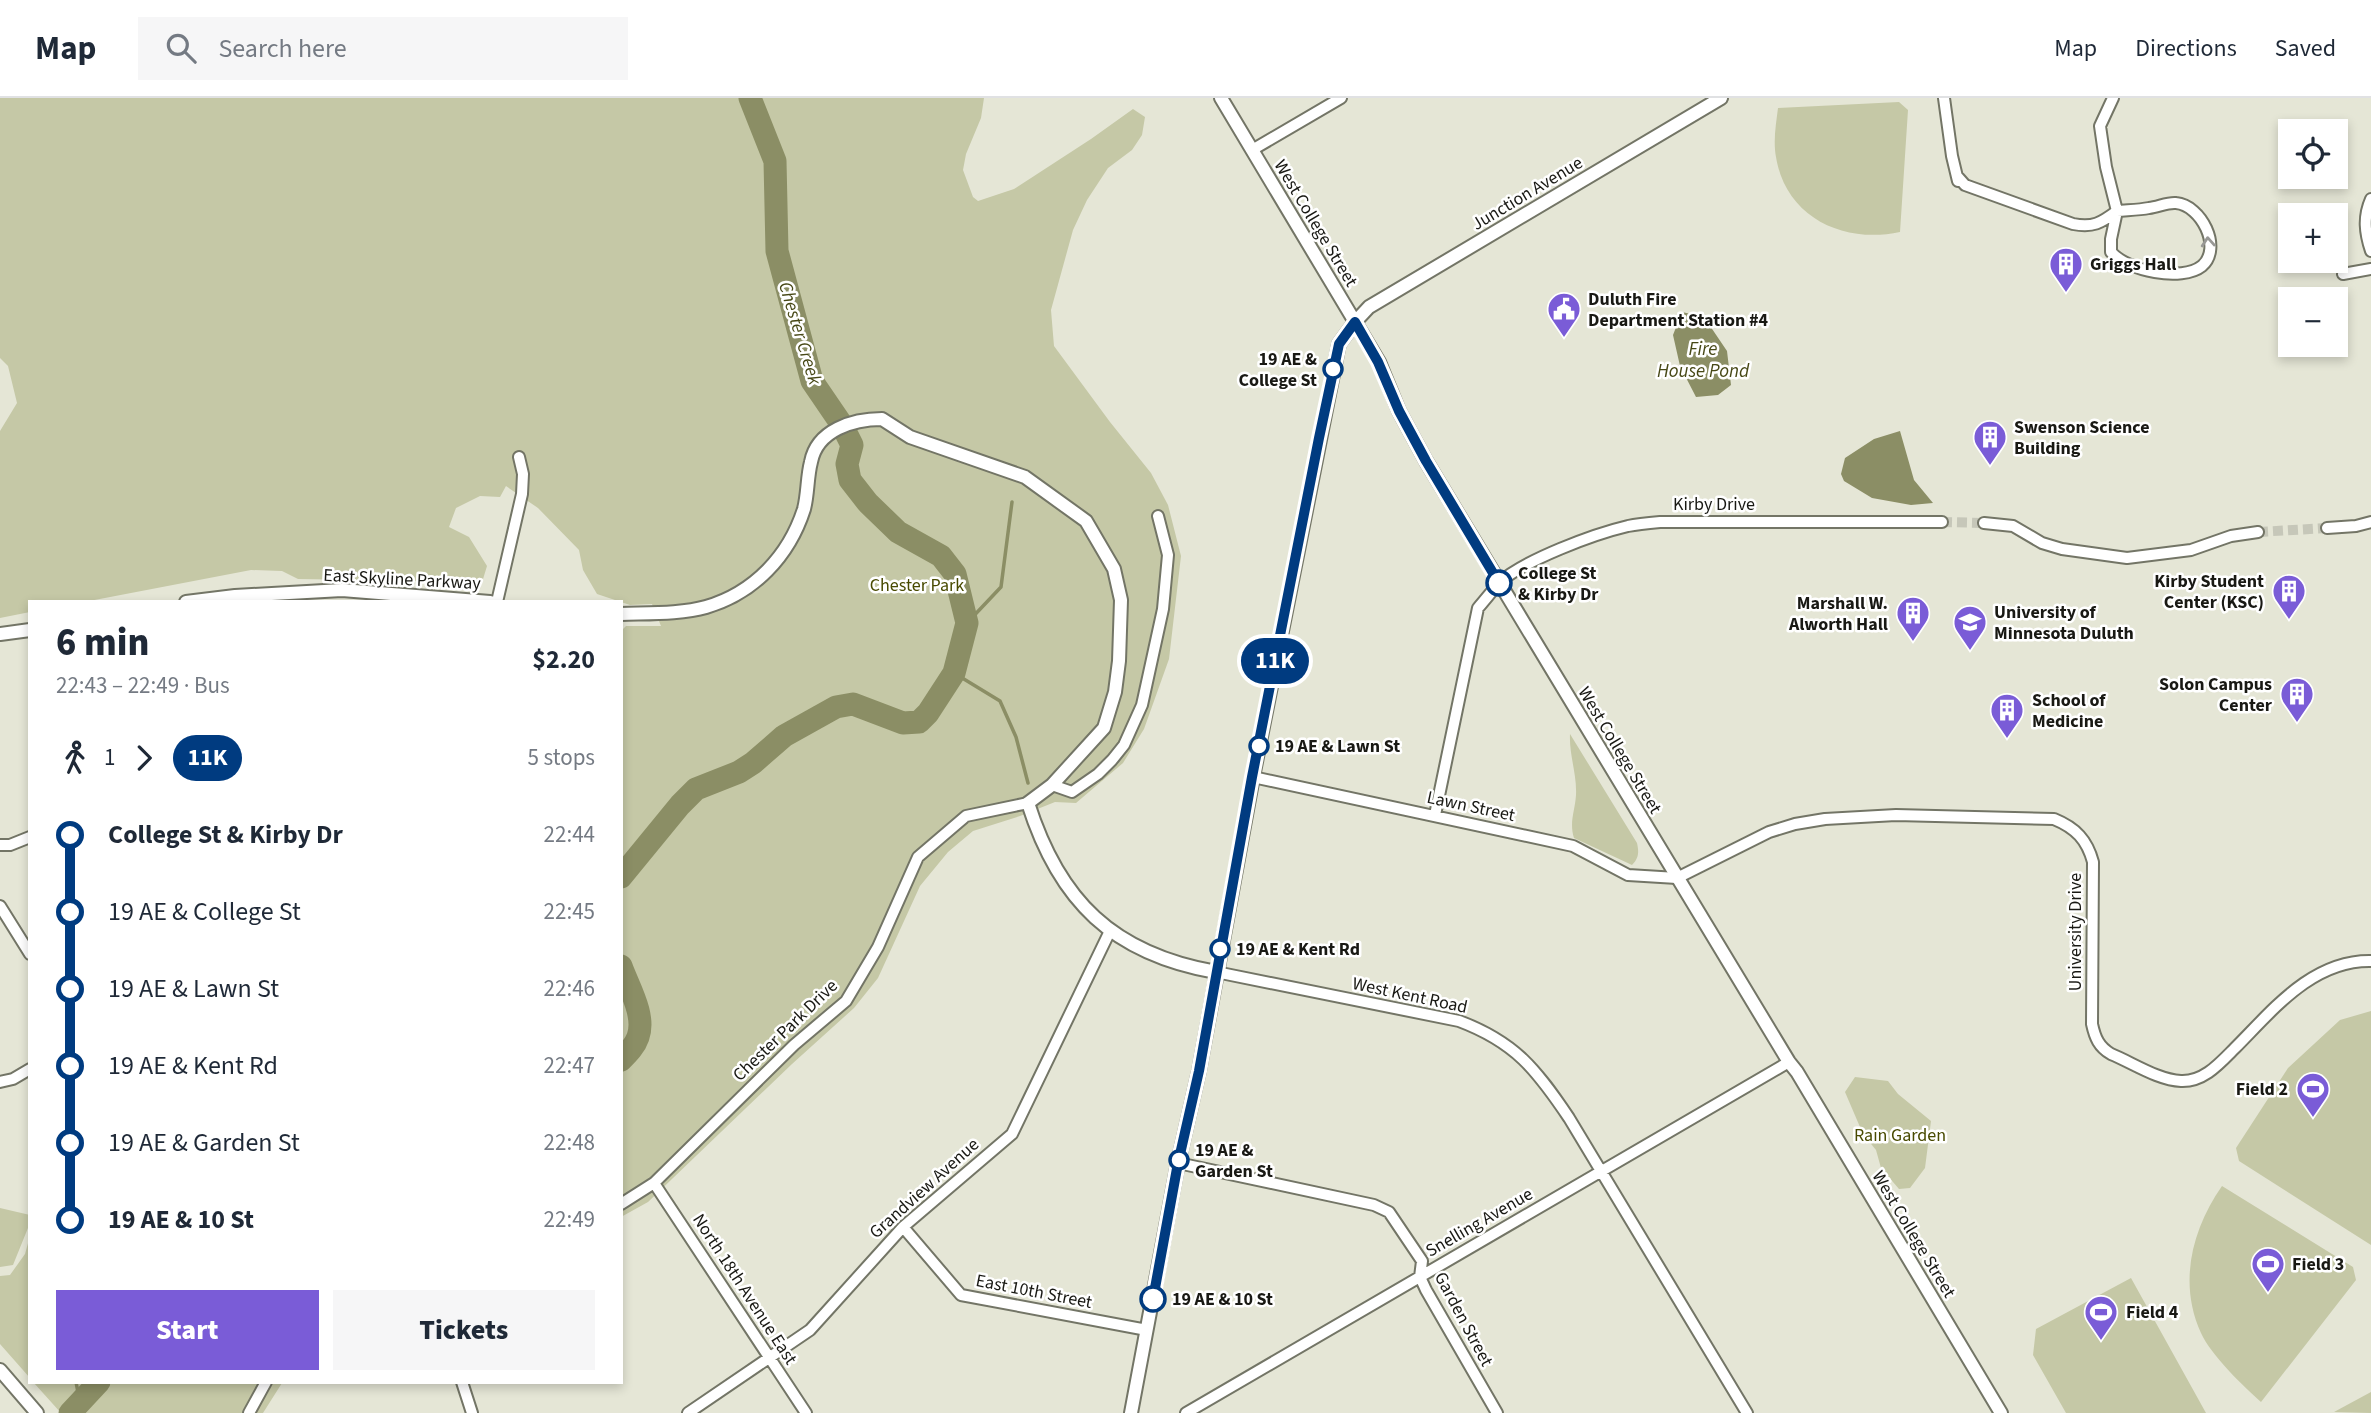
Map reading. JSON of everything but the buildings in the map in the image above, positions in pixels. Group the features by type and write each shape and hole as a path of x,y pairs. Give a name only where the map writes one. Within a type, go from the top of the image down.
{"street":[{"name":"West College Street","path":"1222,98 1378,362 1399,411 1426,461 2001,1413"},
{"path":"1252,150 1341,98"},
{"name":"Junction Avenue","path":"1131,1413 1178,1163 1199,1071 1252,777 1339,344 1369,307 1721,98"},
{"path":"1944,98 1958,181 2073,224 2089,227 2102,223 2117,211 2147,209 2175,203 2188,206 2201,217 2209,233 2210,253 2205,264 2196,269 2177,274 2134,267 2118,260 2111,252 2117,211 2100,125 2113,98"},
{"path":"2371,199 2366,209 2365,234 2371,251"},
{"path":"2343,274 2371,269"},
{"name":"Chester Park Drive","path":"623,614 706,607 739,592 767,572 789,545 804,508 811,458 822,439 846,424 876,419 882,419 910,437 1025,477 1086,521 1114,569 1121,600 1115,692 1104,728 1052,785 1028,803 966,816 918,857 878,947 846,1001 794,1045 654,1183 623,1203"},
{"path":"497,600 522,495 523,474 519,457"},
{"path":"1052,785 1072,792 1098,774 1124,746 1142,705 1163,609 1168,555 1158,516"},
{"name":"Kirby Drive","path":"1499,583 1514,572 1554,552 1627,526 1714,521 1942,522"},
{"path":"2328,528 2371,522"},
{"path":"1984,523 2013,526 2042,542 2062,549 2127,558 2191,550 2231,537 2258,532"},
{"path":"1434,815 1478,608 1499,583"},
{"name":"East Skyline Parkway","path":"202,600 342,590 465,600"},
{"path":"0,634 28,629"},
{"name":"Lawn Street","path":"1252,777 1573,846 1628,875 1677,878"},
{"name":"West Kent Road","path":"1028,803 1039,836 1057,873 1077,899 1110,931 1144,951 1216,972 1459,1021 1487,1032 1515,1051 1542,1078 1747,1413"},
{"name":"University Drive","path":"1677,878 1769,832 1825,819 1896,815 2054,819 2069,825 2089,849 2093,862 2094,1036 2104,1050 2111,1054 2162,1077 2181,1081 2193,1080 2216,1068 2291,993 2316,975 2347,963 2371,961"},
{"path":"0,845 10,845 28,838"},
{"path":"0,905 28,951"},
{"name":"Grandview Avenue","path":"688,1413 810,1330 903,1227 1012,1134 1110,931"},
{"name":"Snelling Avenue","path":"1186,1413 1789,1062"},
{"path":"0,1082 13,1079 28,1070"},
{"name":"Garden Street","path":"1178,1163 1357,1201 1389,1212 1422,1261 1420,1278 1497,1413"},
{"name":"North 18th Avenue East","path":"654,1183 806,1413"},
{"name":"East 10th Street","path":"903,1227 961,1294 1147,1330"},
{"path":"0,1370 37,1413"},
{"path":"249,1413 264,1384"},
{"path":"463,1384 472,1413"}],"green space":[{"name":"Chester Park","path":"0,98 984,98 981,118 966,154 963,170 973,197 978,201 1014,189 1133,109 1145,117 1142,135 1132,150 1108,168 1087,200 1073,230 1051,310 1054,346 1151,473 1168,505 1181,556 1169,659 1144,729 1123,763 1076,803 1055,802 973,831 948,852 920,886 878,978 854,1008 648,1202 623,1216 623,629 626,626 661,626 652,604 630,605 623,603 623,600 597,594 583,570 579,550 538,508 506,486 500,497 480,496 456,508 449,527 469,537 487,566 480,589 423,581 298,579 282,571 251,570 94,600 28,600 28,612 0,618 0,431 17,403 8,366 0,358"},
{"path":"1899,102 1908,110 1900,232 1879,235 1839,230 1805,211 1782,178 1776,157 1778,108"},
{"path":"1570,734 1637,843 1638,855 1632,865 1574,838 1572,822 1576,787"},
{"name":"Field 2","path":"2371,1011 2371,1245 2239,1161 2236,1148 2288,1068 2340,1020"},
{"name":"Rain Garden","path":"1855,1077 1888,1081 1898,1094 1931,1121 1925,1168 1910,1188 1899,1189 1881,1168 1876,1150 1863,1134 1845,1092"},
{"name":"Field 3","path":"2222,1186 2353,1267 2356,1280 2261,1402 2228,1370 2206,1342 2194,1314 2190,1295 2196,1238"},
{"path":"0,1208 28,1215 28,1228 13,1265 0,1267"},
{"path":"28,1243 28,1376 0,1344 0,1276 10,1275 25,1254"},
{"name":"Field 4","path":"2131,1278 2206,1413 2066,1413 2033,1355 2036,1329"},
{"path":"35,1384 281,1384 263,1413 61,1413"},
{"path":"2371,1392 2371,1413 2334,1412"}],"water":[{"name":"Fire House Pond","path":"1682,312 1704,317 1727,351 1731,385 1718,395 1696,397 1680,366 1673,335"},
{"path":"1900,431 1914,480 1933,503 1911,505 1872,498 1844,481 1841,474 1845,458 1874,439"}],"waterway":[{"name":"Chester Creek","path":"623,875 696,789 739,772 784,736 836,707 853,704 903,723 919,722 954,673 967,623 955,574 941,556 898,532 868,503 850,480 847,464 852,445 842,425 812,381 777,251 775,161 750,98"},
{"path":"967,623 1001,587 1012,502"},
{"path":"954,673 1000,701 1016,737 1028,783"},
{"name":"Chester Creek","path":"623,971 640,1019 638,1037 623,1058"},
{"path":"76,1384 80,1403"},
{"name":"Chester Creek","path":"70,1413 97,1384"}],"tunnel":[{"path":"1942,522 1984,523"},
{"path":"2258,532 2327,528"}],"bus line":[{"name":"11K","path":"1153,1299 1319,438 1339,344 1355,322 1378,362 1399,411 1426,461 1499,583"}],"place":[{"name":"Griggs Hall","path":"2066,294"},
{"name":"Duluth Fire Department Station #4","path":"1564,339"},
{"name":"19 AE & College St","path":"1333,369"},
{"name":"Swenson Science Building","path":"1990,467"},
{"name":"College St & Kirby Dr","path":"1499,583"},
{"name":"Kirby Student Center (KSC)","path":"2289,621"},
{"name":"Marshall W. Alworth Hall","path":"1913,643"},
{"name":"University of Minnesota Duluth","path":"1970,652"},
{"name":"Solon Campus Center","path":"2297,724"},
{"name":"School of Medicine","path":"2007,740"},
{"name":"19 AE & Lawn St","path":"1259,746"},
{"name":"19 AE & Kent Rd","path":"1220,949"},
{"name":"Field 2","path":"2313,1119"},
{"name":"19 AE & Garden St","path":"1179,1160"},
{"name":"Field 3","path":"2268,1294"},
{"name":"19 AE & 10 St","path":"1153,1299"},
{"name":"Field 4","path":"2101,1342"}]}
